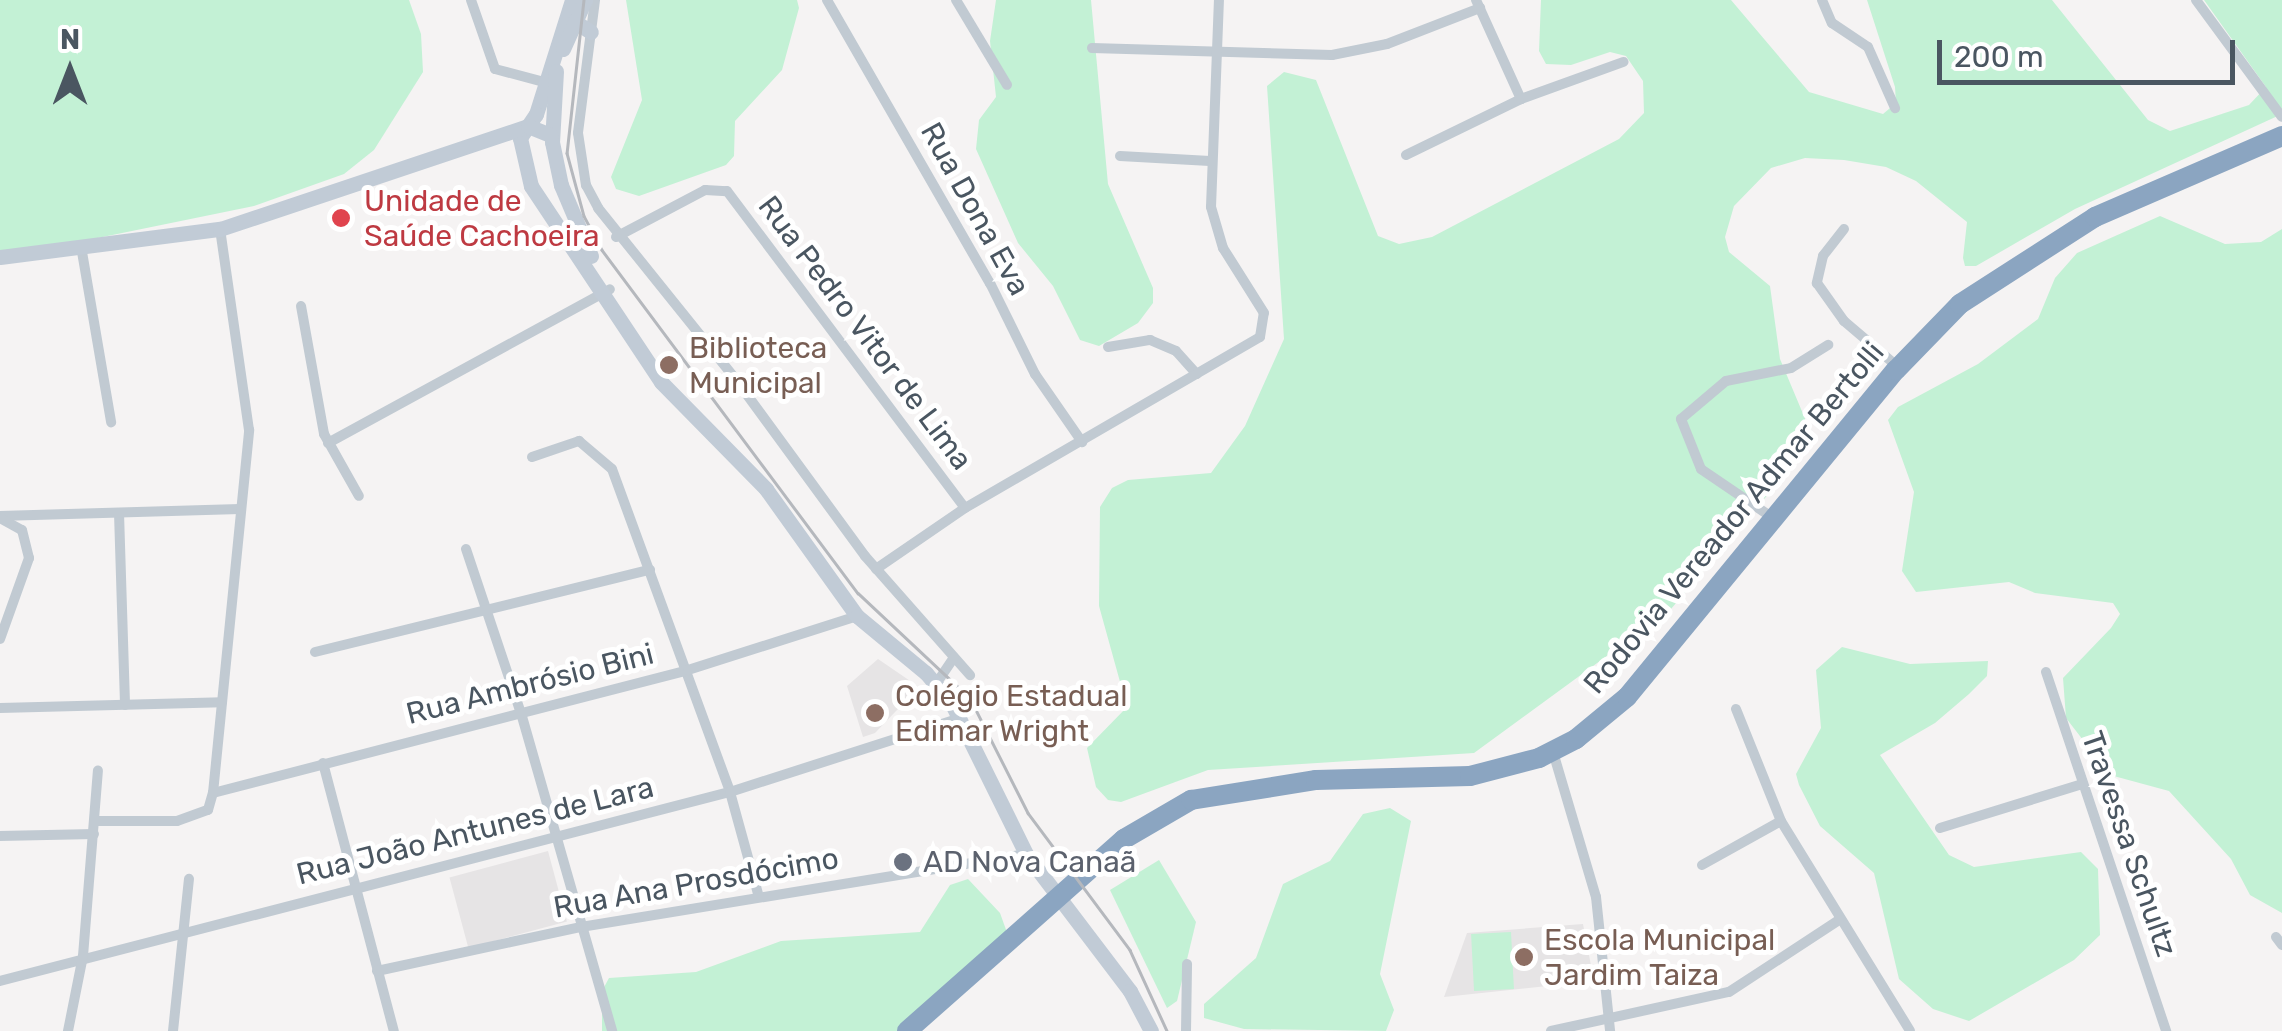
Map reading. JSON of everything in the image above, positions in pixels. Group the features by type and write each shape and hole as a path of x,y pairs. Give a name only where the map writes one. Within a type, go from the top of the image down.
{"highway":[{"name":"Rodovia Vereador Admar Bertolli","path":"907,1031 1124,839 1191,800 1316,780 1470,776 1553,752 1611,715 1899,368 1960,304 2040,247 2282,136"}],"main road":[{"path":"574,1 549,83 550,135 561,185 606,292"},
{"path":"574,1 574,22 524,133 537,193 606,292 646,360 766,489 858,616 936,684 960,718 1026,854 1130,991 1151,1031"},
{"path":"574,22 592,24"},
{"path":"0,257 220,229 499,135 550,135"},
{"path":"537,193 552,195 561,185"}],"street":[{"path":"470,0 494,69 549,83"},
{"path":"596,0 580,158 586,185 616,237 723,364 876,569 970,675"},
{"name":"Rua Dona Eva","path":"826,0 990,282 1035,374 1082,442"},
{"path":"956,0 1007,85"},
{"path":"876,569 965,508 1260,337 1264,314 1215,230 1210,162 1219,0"},
{"path":"1822,0 1832,23 1863,40 1895,108"},
{"path":"2196,0 2282,117"},
{"path":"1092,48 1332,56 1387,44 1478,4 1521,100"},
{"path":"1406,155 1521,100 1623,62"},
{"path":"1120,156 1210,162"},
{"name":"Rua Pedro Vitor de Lima","path":"616,237 705,190 726,191 965,508"},
{"path":"1844,228 1824,256 1817,283 1844,321 1899,368"},
{"path":"0,836 177,822 208,810 213,793 249,417 220,229"},
{"path":"81,246 111,422"},
{"path":"328,444 606,292"},
{"path":"301,306 328,444 360,496"},
{"path":"1108,347 1150,340 1176,351 1197,374"},
{"path":"1774,519 1701,468 1680,420 1726,381 1791,368 1828,345"},
{"path":"532,457 579,441 612,469 730,792 759,897"},
{"path":"0,517 240,510"},
{"path":"119,513 125,704"},
{"path":"0,517 22,530 30,558 0,640"},
{"path":"466,549 521,713 612,1031"},
{"path":"316,652 650,570"},
{"name":"Rua Ambrósio Bini","path":"213,793 688,670 858,616"},
{"path":"936,684 954,657"},
{"name":"Travessa Schultz","path":"2046,672 2166,1031"},
{"path":"0,708 222,702"},
{"path":"1736,708 1781,820 1910,1031"},
{"name":"Rua João Antunes de Lara","path":"0,981 185,928 730,792 960,718"},
{"path":"1553,752 1596,897 1609,1026"},
{"path":"322,763 394,1031"},
{"path":"68,1031 84,956 98,771"},
{"path":"1940,828 2082,784"},
{"path":"1702,865 1781,820"},
{"name":"Rua Ana Prosdócimo","path":"377,971 581,927 1026,854"},
{"path":"173,1031 190,879"},
{"path":"1551,1031 1609,1026 1729,992 1839,920"},
{"path":"1186,1031 1187,964"}],"shaded area":[{"name":"Colégio Estadual Edimar Wright","path":"878,659 919,687 875,733 863,737 847,686"},
{"path":"548,851 567,922 468,948 449,877"},
{"name":"Escola Municipal Jardim Taiza","path":"1583,924 1594,981 1444,997 1467,933"}],"green space":[{"path":"0,0 409,0 421,34 423,72 374,150 344,174 254,206 0,258"},
{"path":"626,0 797,0 799,8 782,70 735,121 734,156 726,165 639,196 616,189 611,177 642,100"},
{"path":"996,0 1091,0 1108,184 1153,288 1153,303 1138,323 1099,346 1080,340 1053,286 1018,243 976,149 979,120 996,97 990,41"},
{"path":"1541,0 1731,0 1809,92 1883,114 1896,103 1895,87 1867,0 2052,0 2148,120 2170,131 2249,105 2266,87 2204,0 2282,0 2282,114 2075,209 1976,266 1965,266 1963,258 1967,222 1916,181 1886,167 1844,160 1805,158 1771,168 1734,206 1725,237 1729,252 1770,286 1780,359 1814,440 1671,609 1474,753 1208,770 1121,802 1108,800 1096,787 1087,748 1127,707 1099,606 1100,507 1112,488 1128,480 1211,473 1245,426 1284,339 1267,86 1284,72 1316,80 1378,236 1399,244 1432,237 1619,139 1644,113 1643,81 1626,56 1610,52 1571,65 1546,64 1539,51"},
{"path":"2160,216 2225,244 2261,242 2282,229 2282,913 2250,895 2231,859 2169,791 2110,775 2066,718 2063,678 2111,628 2120,614 2113,603 2035,593 2009,582 1916,592 1902,571 1914,492 1888,420 1898,407 1978,364 2038,319 2055,278 2077,253"},
{"path":"1842,647 1910,664 1988,661 1987,676 1969,694 1935,723 1880,755 1949,855 1974,867 2081,852 2098,869 2100,935 2074,960 1969,1021 1933,1009 1899,979 1874,873 1820,826 1799,785 1796,774 1821,728 1816,670"},
{"path":"1390,808 1411,821 1380,974 1394,1010 1386,1031 1244,1029 1204,1018 1204,1004 1256,958 1283,884 1330,861 1363,814"},
{"path":"1159,860 1196,922 1177,1001 1167,1008 1110,890"},
{"path":"968,879 1000,913 1009,938 899,1031 602,1031 602,991 609,978 696,972 781,941 920,932 950,885"},
{"path":"1511,932 1514,989 1474,991 1471,934"}],"railway":[{"path":"584,0 567,153 584,216 602,250 858,593 970,698 1028,813 1130,950 1167,1031"}],"place":[{"name":"Unidade de Saúde Cachoeira","path":"341,218"},
{"name":"Biblioteca Municipal","path":"669,365"},
{"name":"Colégio Estadual Edimar Wright","path":"875,713"},
{"name":"AD Nova Canaã","path":"903,862"},
{"name":"Escola Municipal Jardim Taiza","path":"1524,957"}]}
